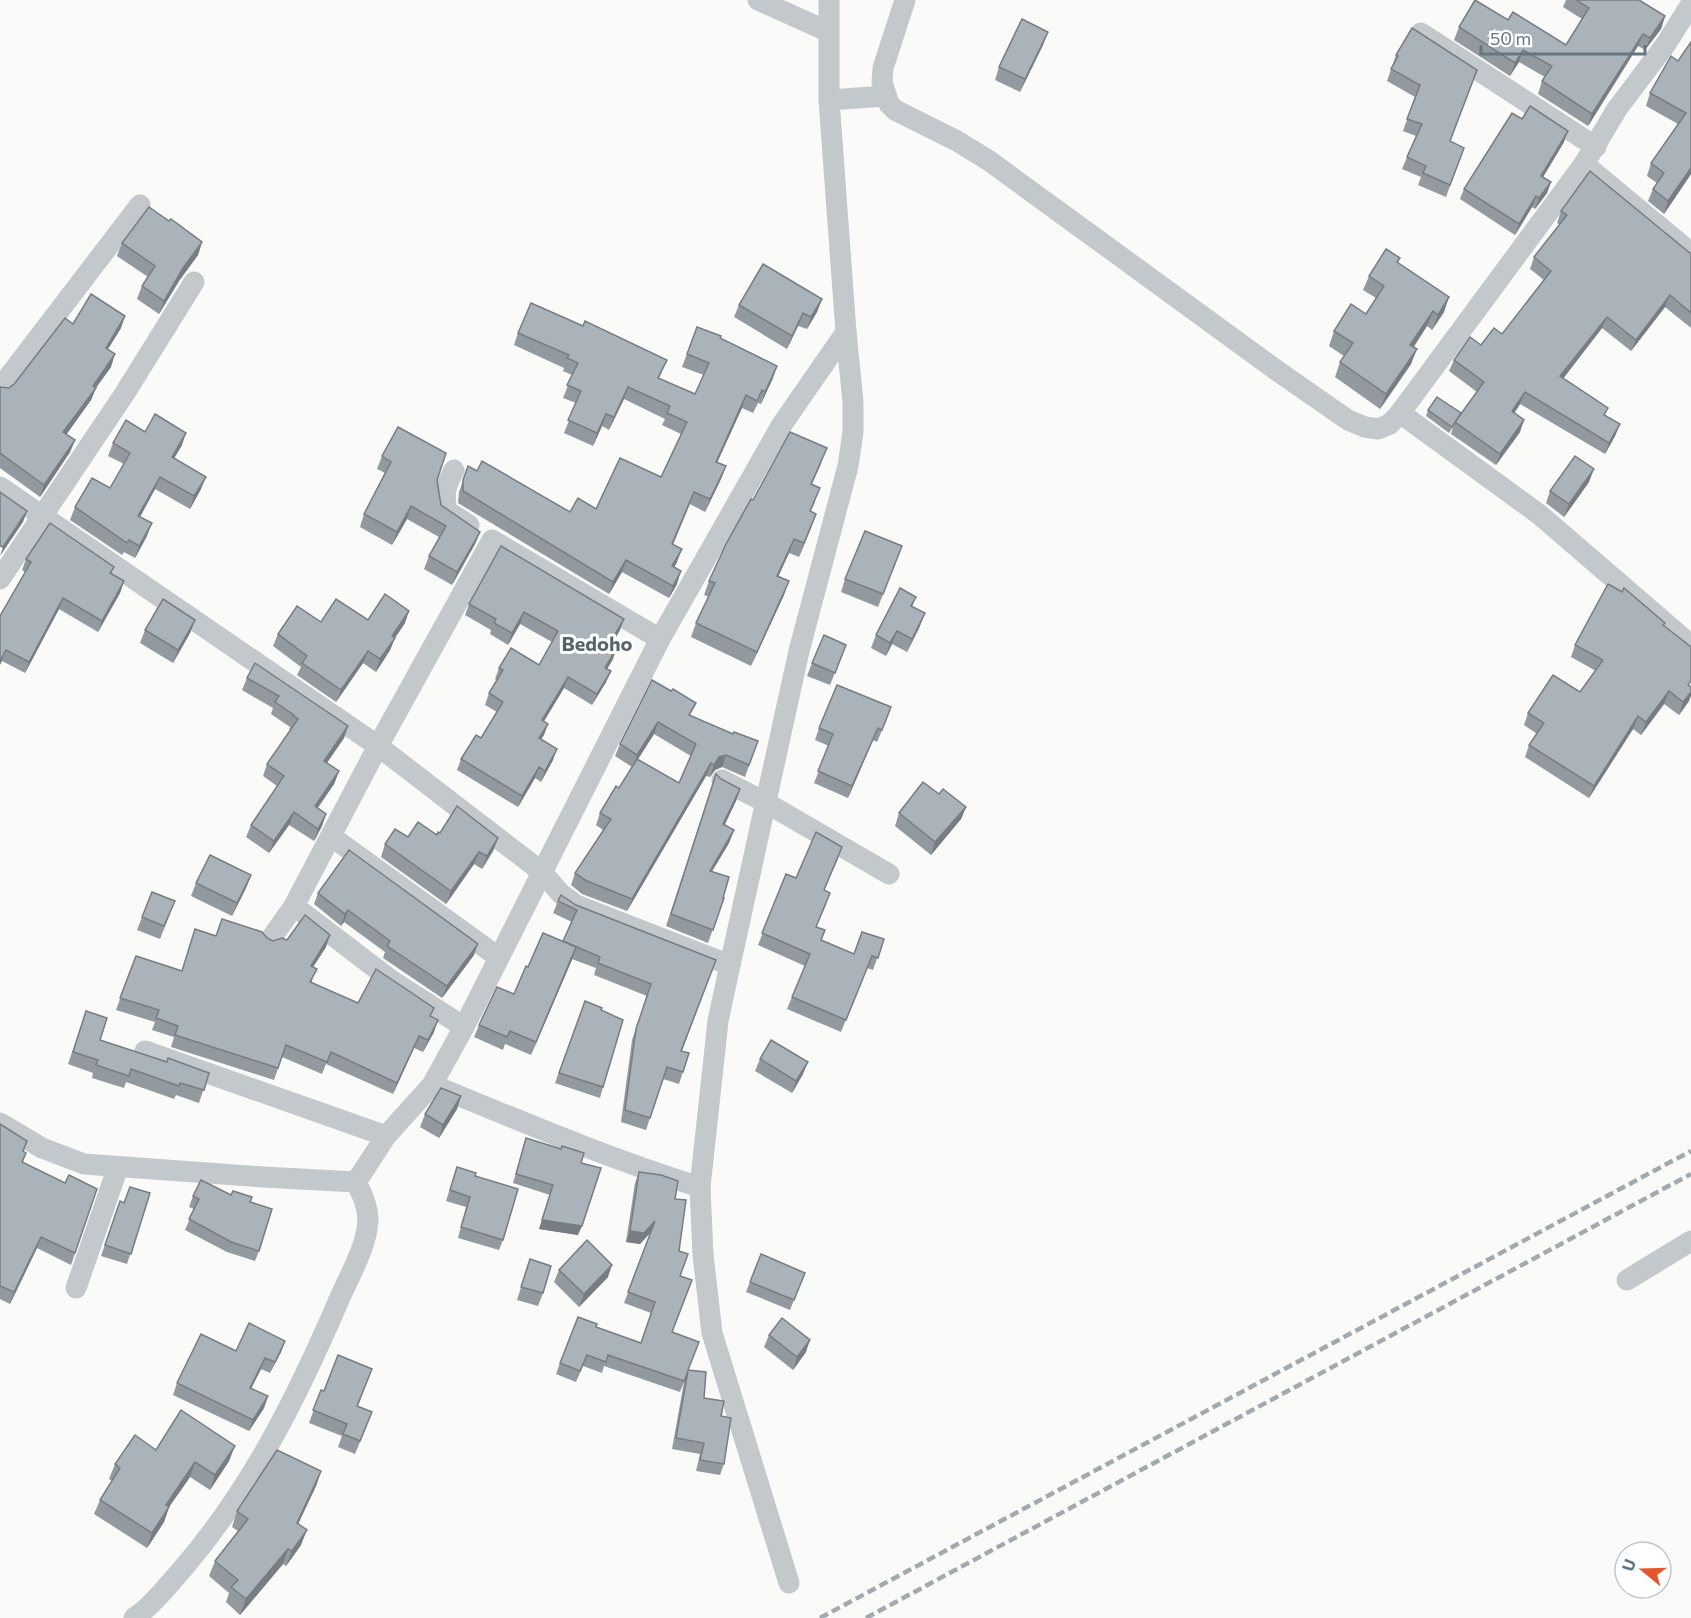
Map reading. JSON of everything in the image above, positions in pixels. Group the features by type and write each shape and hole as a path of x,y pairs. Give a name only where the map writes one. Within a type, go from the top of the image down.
{"street":[{"path":"758,0 829,32"},
{"path":"789,1583 712,1333 703,1255 700,1187 718,1021 799,651 848,466 853,432 853,402 846,332 843,99 829,32 829,0"},
{"path":"905,0 883,68 882,82 885,96 894,110 957,141 988,160 1348,420 1365,427 1378,429 1390,424 1400,413 1590,155 1617,109 1666,44 1691,4"},
{"path":"1421,33 1590,155 1691,253"},
{"path":"843,99 885,96"},
{"path":"0,388 141,205"},
{"path":"0,579 125,393 194,282"},
{"path":"356,1182 386,1136 432,1085 464,1027 660,639 781,426 846,332"},
{"path":"1400,413 1540,515 1691,645"},
{"path":"454,470 445,487 444,501 447,511 660,639"},
{"path":"0,487 378,746 542,872 561,894 576,905 730,965"},
{"path":"270,940 294,906 378,746 492,540"},
{"path":"722,780 765,802 889,874"},
{"path":"332,837 498,957"},
{"path":"294,906 391,980 464,1027"},
{"path":"145,1051 386,1136"},
{"path":"432,1085 560,1138 700,1187"},
{"path":"0,1123 42,1148 84,1164 356,1182"},
{"path":"76,1288 118,1167"},
{"path":"134,1618 171,1582 212,1534 239,1496 270,1444 304,1379 362,1248 368,1221 366,1203 356,1182"},
{"path":"1627,1280 1691,1241"}],"building":[{"path":"1475,0 1508,20 1513,12 1566,45 1589,8 1576,0 1639,0 1665,16 1650,38 1643,34 1592,114 1542,81 1552,66 1523,50 1515,63 1459,27"},
{"path":"1022,19 1048,32 1025,79 999,67"},
{"path":"1412,28 1477,70 1450,141 1464,148 1450,185 1423,173 1426,166 1407,157 1422,124 1407,119 1420,85 1391,69 1398,56 1396,55"},
{"path":"1691,42 1691,168 1668,201 1653,189 1664,173 1651,163 1686,113 1650,93 1671,56 1678,61"},
{"path":"1530,106 1568,131 1541,176 1551,182 1539,198 1536,196 1519,224 1464,189 1512,113 1522,119"},
{"path":"1590,171 1691,254 1691,313 1670,295 1636,340 1607,317 1560,376 1608,408 1604,415 1620,424 1609,443 1525,392 1512,411 1524,420 1500,454 1455,422 1484,382 1454,360 1470,337 1481,345 1494,328 1502,334 1551,271 1534,257 1567,215 1561,211"},
{"path":"149,207 169,221 171,219 202,242 183,268 164,301 142,286 155,266 122,243"},
{"path":"1386,249 1400,258 1397,262 1449,297 1438,315 1433,311 1410,345 1417,349 1386,394 1340,362 1353,343 1334,331 1351,304 1366,314 1384,286 1369,276"},
{"path":"763,264 822,299 811,317 803,313 792,336 739,305"},
{"path":"91,294 125,316 106,348 115,354 93,386 96,388 63,432 75,440 44,485 0,453 0,387 9,388 15,383 65,318 73,324"},
{"path":"531,303 583,326 585,321 667,360 658,378 695,394 709,363 687,354 697,327 721,336 720,338 777,366 765,392 762,390 757,401 746,395 716,462 726,466 710,499 694,492 672,544 682,549 672,566 681,571 673,586 626,560 613,582 463,491 463,480 468,466 477,471 482,461 570,512 578,498 596,509 620,458 661,477 687,422 667,413 670,406 628,387 614,417 606,414 597,433 568,420 581,391 567,385 578,363 567,358 569,355 518,333"},
{"path":"1437,397 1461,413 1452,427 1428,410"},
{"path":"155,414 186,433 172,457 206,477 194,496 160,477 138,516 152,523 139,546 129,540 127,543 75,507 92,478 110,488 130,453 113,443 126,420 145,432"},
{"path":"398,427 446,453 437,480 441,505 480,532 457,572 429,556 446,526 411,506 397,532 364,514 391,462 382,456"},
{"path":"790,432 827,448 811,484 820,488 810,511 816,514 804,543 794,539 777,576 789,581 757,652 696,623 715,583 709,581 726,544"},
{"path":"1575,456 1594,469 1569,504 1550,491"},
{"path":"0,492 27,511 3,547 0,546"},
{"path":"50,523 114,567 110,573 124,581 102,621 63,598 29,662 6,650 0,661 0,616 31,562 26,559"},
{"path":"865,531 902,546 883,594 845,579"},
{"path":"501,546 624,619 610,643 617,647 605,668 611,671 597,694 568,677 542,720 548,724 539,738 557,749 545,771 539,767 522,796 461,759 476,735 481,738 503,702 489,693 503,670 499,668 511,648 539,665 558,631 524,612 512,633 494,623 496,619 469,604"},
{"path":"1608,584 1622,592 1624,588 1665,623 1663,625 1691,647 1691,681 1688,685 1691,687 1691,692 1683,702 1669,691 1646,722 1638,716 1594,786 1529,745 1544,723 1528,713 1553,675 1580,692 1603,660 1575,645"},
{"path":"900,588 916,597 911,606 925,613 912,639 897,631 890,643 876,635"},
{"path":"385,594 409,611 392,636 395,638 380,659 368,651 341,690 302,663 307,656 278,634 297,606 321,622 336,599 368,620"},
{"path":"163,599 195,620 178,650 145,630"},
{"path":"824,635 846,645 835,673 812,663"},
{"path":"255,663 348,726 324,761 339,771 315,806 326,814 318,829 294,812 274,841 251,825 284,776 267,764 298,719 275,702 279,696 247,678"},
{"path":"652,680 696,703 689,715 733,734 734,732 758,741 749,765 726,755 719,757 714,765 711,763 632,899 587,881 575,873 611,819 600,813 616,786 619,788 637,759 679,783 696,744 658,722 637,755 620,744"},
{"path":"837,685 891,707 882,730 878,728 852,786 818,771 833,734 819,728"},
{"path":"716,774 740,789 723,824 734,830 710,871 729,877 713,930 671,914"},
{"path":"923,782 939,794 943,789 966,807 935,842 899,813"},
{"path":"457,806 498,838 487,856 479,852 451,891 385,844 395,829 408,837 418,822 437,835"},
{"path":"816,832 842,847 824,890 830,893 816,927 825,930 821,940 854,954 862,932 884,939 878,958 872,956 846,1020 792,997 810,954 762,933 786,874 796,878"},
{"path":"349,850 478,944 447,986 387,946 390,941 348,910 345,914 318,893"},
{"path":"210,855 251,875 237,903 196,883"},
{"path":"152,892 175,901 164,926 142,917"},
{"path":"561,895 576,905 716,960 681,1051 689,1053 683,1072 667,1067 650,1118 625,1110 636,1029 651,984 598,963 600,957 563,941 577,910 558,901"},
{"path":"305,915 330,935 311,966 317,969 310,982 358,1003 376,969 434,1008 430,1016 438,1020 428,1040 419,1036 397,1083 331,1052 327,1062 286,1045 278,1068 175,1035 178,1026 156,1018 159,1010 120,998 136,956 182,971 195,929 216,936 222,919 262,932 273,941 282,938 287,940"},
{"path":"543,933 576,947 536,1042 510,1031 507,1037 479,1025 497,987 514,994"},
{"path":"585,1001 623,1020 603,1087 559,1073"},
{"path":"86,1011 107,1018 100,1040 167,1062 168,1058 209,1073 204,1090 180,1083 179,1086 131,1069 129,1076 96,1065 98,1060 73,1052"},
{"path":"771,1040 808,1062 796,1081 760,1059"},
{"path":"441,1088 461,1096 443,1125 425,1114"},
{"path":"0,1124 27,1141 23,1151 26,1153 22,1162 65,1183 69,1175 97,1189 75,1253 41,1237 14,1292 0,1286"},
{"path":"526,1138 561,1149 562,1146 584,1153 581,1163 601,1168 582,1226 542,1220 553,1185 516,1174"},
{"path":"457,1167 476,1173 475,1176 518,1189 503,1240 461,1227 470,1197 450,1190"},
{"path":"639,1172 661,1175 678,1181 675,1199 686,1200 679,1251 688,1254 680,1276 692,1280 672,1332 699,1342 688,1370 706,1372 704,1398 724,1401 721,1416 731,1418 724,1464 700,1460 704,1443 676,1438 688,1371 684,1381 608,1355 606,1362 587,1355 580,1371 560,1363 578,1317 597,1324 596,1327 641,1343 655,1302 628,1292 655,1221 644,1233 630,1231"},
{"path":"201,1180 231,1195 233,1191 252,1197 250,1202 272,1209 259,1251 231,1242 189,1219 199,1199 193,1196"},
{"path":"130,1187 150,1193 131,1254 105,1245 120,1201 124,1203"},
{"path":"587,1240 612,1265 584,1294 559,1270"},
{"path":"761,1254 805,1273 794,1300 750,1282"},
{"path":"530,1259 551,1266 543,1293 521,1287"},
{"path":"782,1318 810,1340 797,1357 769,1335"},
{"path":"249,1323 285,1341 275,1362 265,1358 250,1388 268,1396 253,1420 177,1383 201,1334 236,1351"},
{"path":"338,1355 372,1369 357,1406 372,1412 360,1441 343,1434 347,1424 313,1410 321,1390 324,1391"},
{"path":"181,1410 235,1446 215,1475 195,1462 166,1505 169,1507 152,1533 100,1500 120,1468 115,1464 135,1435 156,1450"},
{"path":"277,1450 321,1471 297,1523 307,1530 292,1551 288,1549 246,1599 231,1587 238,1580 215,1561 248,1519 237,1511"}],"railway":[{"path":"820,1618 1691,1151"},
{"path":"866,1618 1691,1174"}],"district":[{"name":"Bedoho","path":"597,644"}]}
